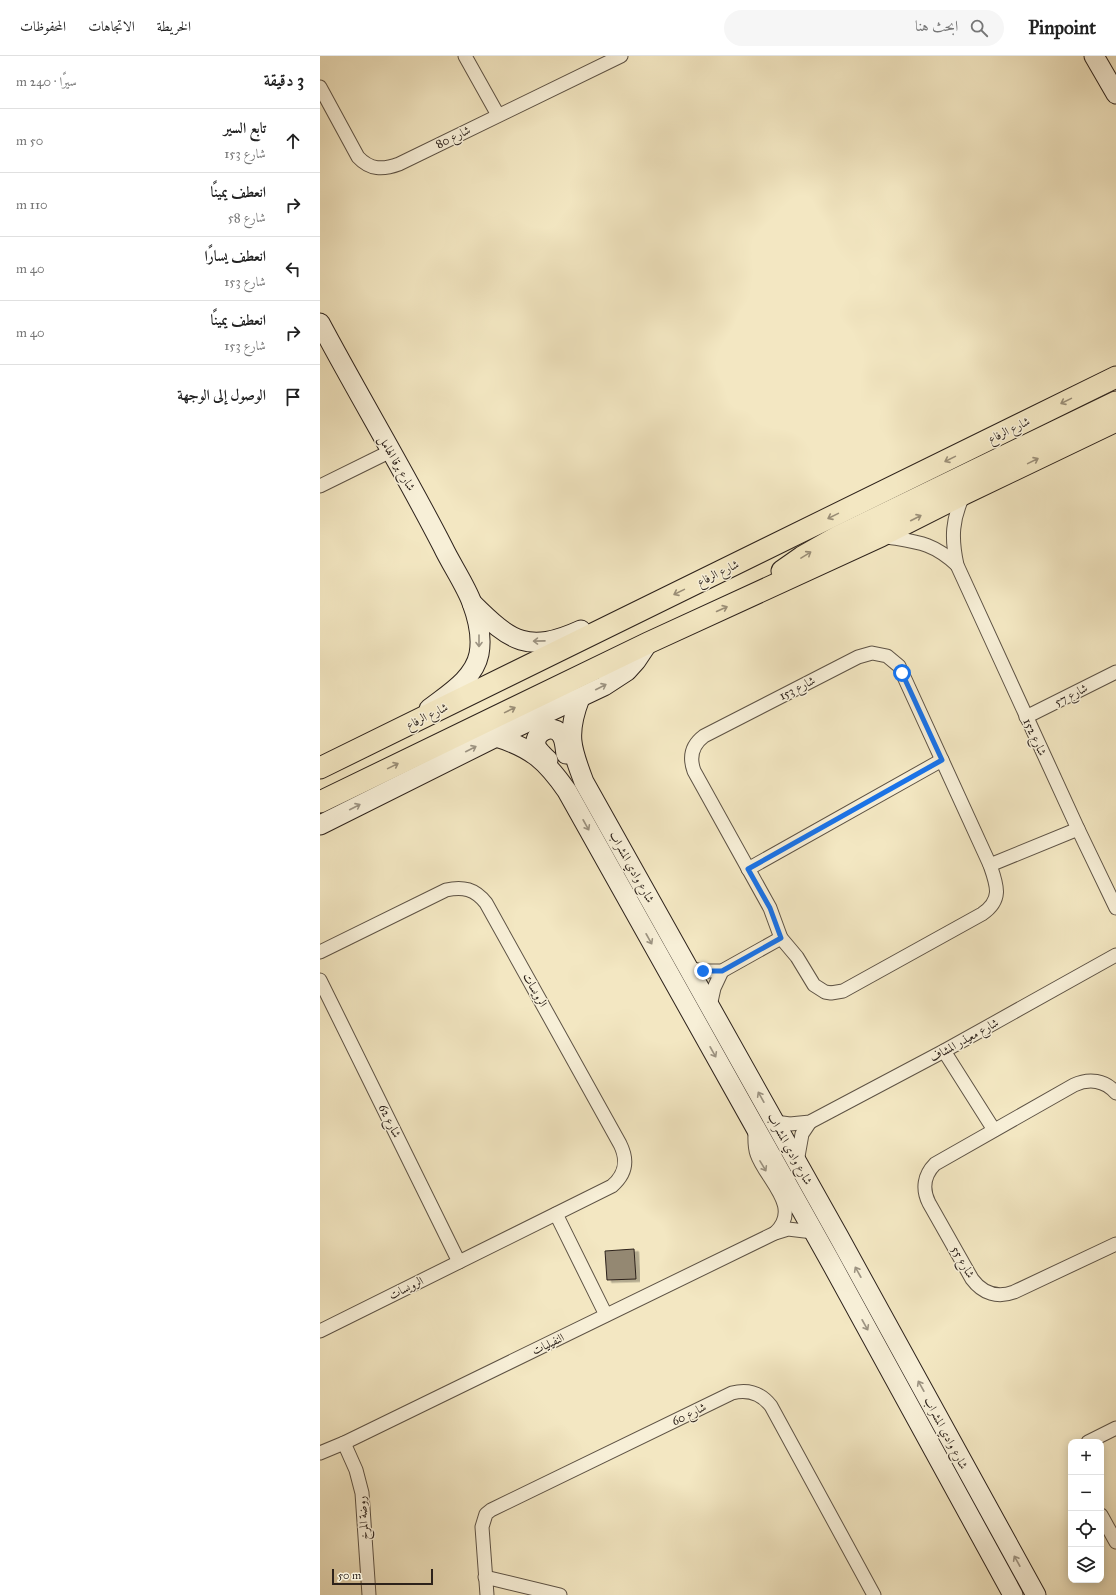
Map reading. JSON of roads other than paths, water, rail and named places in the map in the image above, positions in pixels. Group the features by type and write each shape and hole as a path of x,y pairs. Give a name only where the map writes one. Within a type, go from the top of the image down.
{"main road":[{"name":"شارع الرفاع","path":"320,768 1111,378"},
{"path":"753,596 785,569 826,542 1116,402"},
{"path":"320,802 648,643 881,536 964,494 1116,421"}],"street":[{"path":"465,56 498,115"},
{"name":"شارع 80","path":"320,87 354,152 367,165 379,169 399,164 621,56"},
{"path":"1094,56 1116,94"},
{"name":"شارع برقا الهامل","path":"320,323 346,373 425,512 472,603 480,639 476,664 470,674 463,681 410,724"},
{"path":"320,486 391,451"},
{"name":"شارع 152","path":"964,494 959,504 954,525 953,547 957,565 1026,717 1116,908"},
{"name":"شارع 152","path":"881,536 918,542 931,546 947,555 957,565"},
{"name":"شارع برقا الهامل","path":"472,603 507,634 520,640 538,642 557,640 606,619 642,610"},
{"path":"320,825 616,679 627,671 636,661 648,643"},
{"name":"شارع 153","path":"872,653 887,656 899,666 990,865 996,880 997,891 994,902 987,911 843,991 831,993 825,992 814,985 797,957 781,938 770,908 694,771 691,758 692,751 698,740 704,736 858,657 872,653"},
{"name":"شارع 57","path":"1026,717 1116,672"},
{"name":"شارع وادي المشراب","path":"580,698 574,716 571,734 573,752 584,782 775,1122 1036,1595"},
{"path":"567,791 558,773 541,754 536,745 538,736 545,730 555,730 562,736 570,763 584,782"},
{"name":"شارع وادي المشراب","path":"496,737 513,742 530,751 546,764 567,791 1013,1595"},
{"path":"748,869 942,760"},
{"path":"990,865 1078,829"},
{"name":"الرويسات","path":"320,952 446,890 453,888 468,889 481,897 486,902 624,1150 626,1164 622,1176 612,1186 320,1331"},
{"path":"689,968 703,971 722,971 781,938"},
{"name":"شارع معيذر المشاف","path":"775,1122 790,1124 810,1122 944,1051 1116,955"},
{"path":"710,1006 716,982 722,971"},
{"name":"شارع 62","path":"320,980 459,1262"},
{"path":"944,1051 994,1130"},
{"name":"شارع 55","path":"1116,1093 1109,1086 1102,1083 1095,1081 1081,1082 935,1164 930,1169 925,1182 926,1196 976,1285 994,1294 1008,1294 1116,1244"},
{"path":"797,1162 802,1134 810,1122"},
{"path":"755,1129 755,1149 757,1155 782,1197 786,1209 785,1220 775,1233"},
{"path":"556,1214 606,1315"},
{"name":"النفيليات","path":"320,1453 344,1443 775,1233 788,1229 813,1232"},
{"name":"شارع 60","path":"487,1595 482,1527 486,1514 491,1510 732,1393 744,1391 762,1397 771,1406 874,1595"},
{"path":"1094,1439 1116,1428"},
{"name":"روضة المرخ","path":"344,1443 356,1470 362,1493 369,1595"},
{"path":"1104,1520 1116,1542"},
{"path":"486,1577 560,1595"}]}
